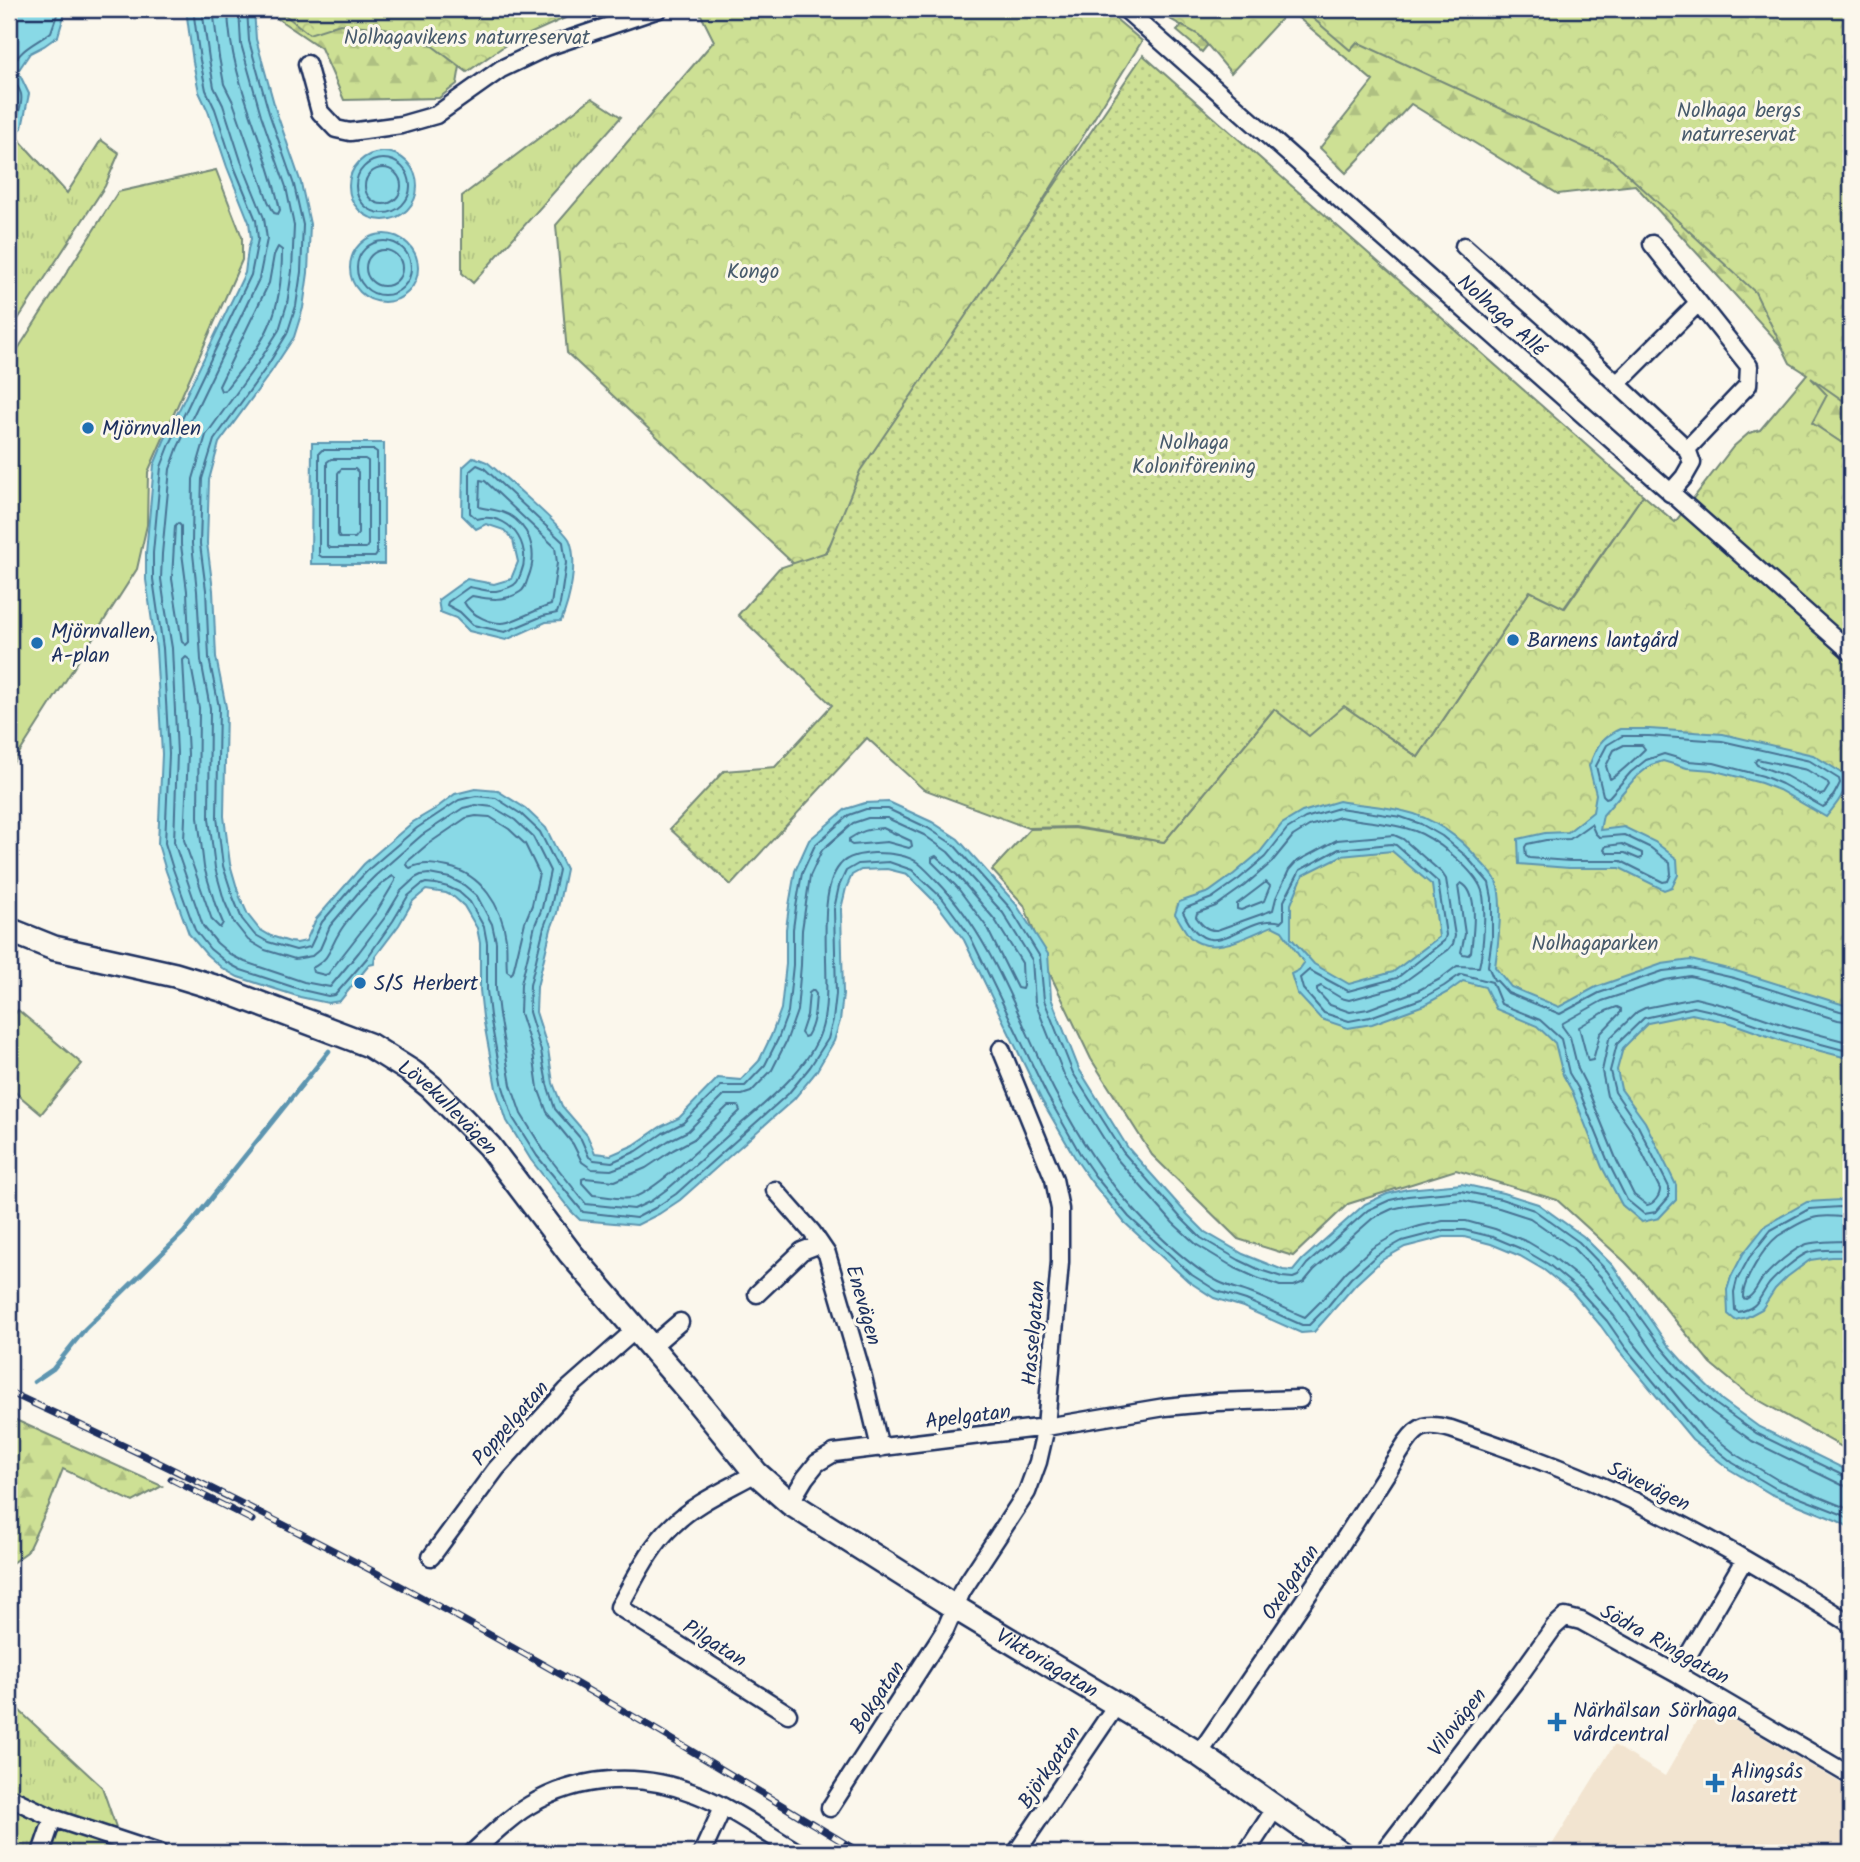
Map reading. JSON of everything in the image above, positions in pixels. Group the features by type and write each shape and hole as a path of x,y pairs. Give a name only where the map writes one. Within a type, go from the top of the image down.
{"street":[{"path":"307,64 320,112 336,129 350,132 401,125 436,115 501,69 547,47 659,9"},
{"name":"Nolhaga Allé","path":"1125,9 1851,652"},
{"path":"1652,244 1749,366 1748,385 1686,449"},
{"path":"1464,246 1569,339 1686,449 1692,463 1670,493"},
{"path":"1617,384 1699,303"},
{"name":"Lövekullevägen","path":"9,930 54,948 175,975 221,989 341,1033 390,1057 431,1087 489,1146 570,1253 756,1473"},
{"name":"Hasselgatan","path":"956,1608 962,1591 1027,1492 1038,1462 1046,1427 1060,1262 1060,1209 1054,1179 1001,1049"},
{"name":"Enevägen","path":"775,1190 812,1231 827,1255 863,1377 880,1448"},
{"path":"757,1294 802,1251 820,1244"},
{"path":"651,1347 680,1322"},
{"name":"Poppelgatan","path":"431,1557 496,1469 567,1390 635,1330"},
{"name":"Apelgatan","path":"790,1503 817,1463 834,1453 1046,1427 1165,1407 1300,1399"},
{"name":"Sävevägen","path":"1413,1432 1423,1427 1439,1426 1562,1469 1616,1492 1707,1538 1851,1624"},
{"name":"Oxelgatan","path":"1199,1754 1322,1574 1413,1432"},
{"name":"Viktoriagatan","path":"756,1473 790,1503 956,1608 1199,1754 1339,1853"},
{"name":"Pilgatan","path":"756,1473 704,1501 672,1525 660,1538 620,1607 788,1714"},
{"path":"1677,1674 1744,1560"},
{"name":"Bokgatan","path":"830,1808 945,1630 956,1608"},
{"name":"Södra Ringgatan","path":"1565,1617 1581,1621 1677,1674 1851,1776"},
{"name":"Vilovägen","path":"1383,1853 1565,1617"},
{"name":"Björkgatan","path":"1016,1853 1117,1704"},
{"path":"472,1853 528,1806 571,1786 611,1780 645,1780 676,1786 697,1794 799,1853"},
{"path":"9,1797 53,1818 159,1853"},
{"path":"702,1853 723,1807"},
{"path":"1246,1853 1276,1807"},
{"path":"41,1853 53,1818"}],"shaded area":[{"name":"Alingsås lasarett","path":"1706,1704 1851,1789 1851,1853 1547,1853 1614,1745 1665,1776"}],"green space":[{"name":"Nolhagavikens naturreservat","path":"280,9 585,9 507,44 467,72 423,39 385,28 340,24 309,34"},
{"path":"284,9 381,9 464,43 457,84 439,98 344,100 321,48 275,17"},
{"name":"Kongo","path":"698,9 1104,9 1142,41 809,578 567,353 556,225 714,41"},
{"path":"1162,9 1290,9 1231,73 1199,35 1159,13"},
{"path":"1196,9 1237,9 1202,52 1177,31"},
{"name":"Nolhaga bergs naturreservat","path":"1288,9 1851,9 1851,449 1811,423 1826,395 1635,185 1558,194 1411,104 1346,173 1320,148 1373,81"},
{"name":"Nolhagaparken","path":"1302,9 1851,9 1851,406 1811,378 1827,395 1812,423 1851,449 1851,1452 1746,1393 1711,1364 1643,1281 1557,1200 1456,1170 1348,1204 1293,1256 1238,1239 1152,1155 1091,1059 1050,974 1024,905 992,870 1030,829 1074,828 1164,842 1274,709 1344,706 1418,757 1530,591 1565,608 1643,495 1675,522 1733,447 1749,433 1760,430 1807,374 1790,363 1755,292 1612,160 1357,42 1350,50"},
{"name":"Nolhaga Koloniförening","path":"1143,55 1643,495 1564,608 1530,591 1418,757 1344,706 1309,736 1274,709 1164,842 1074,827 1028,828 923,789 867,738 731,885 670,829 724,771 775,767 832,705 738,615 779,568 827,552 860,471"},
{"path":"592,98 621,117 473,283 462,273 462,196"},
{"path":"14,134 67,193 101,140 119,153 105,186 9,333 9,139"},
{"name":"Mjörnvallen","path":"216,170 242,237 242,260 148,472 147,525 137,569 9,769 9,363 118,192"},
{"path":"18,1010 82,1064 41,1114 9,1087 9,1021"},
{"path":"9,1417 162,1486 133,1502 63,1469 27,1552 9,1565"},
{"path":"9,1701 102,1787 125,1853 9,1853"}],"water":[{"path":"9,9 66,9 58,36 30,53 18,71 29,94 22,128 9,139"},
{"path":"186,9 254,9 256,39 276,111 301,183 310,224 308,273 303,308 294,337 219,443 209,480 207,543 213,590 216,657 226,707 224,816 230,864 239,895 248,915 259,929 290,942 306,941 316,919 364,864 413,822 455,794 475,789 498,791 525,808 546,828 566,869 537,987 536,1012 548,1049 553,1083 562,1106 587,1135 595,1153 611,1155 634,1145 679,1118 718,1078 741,1080 759,1061 781,1009 789,906 795,871 809,840 846,809 865,803 889,802 932,822 958,839 1016,904 1048,954 1051,998 1079,1069 1128,1148 1205,1232 1243,1254 1283,1270 1293,1271 1365,1204 1387,1194 1407,1189 1462,1184 1538,1204 1583,1236 1613,1266 1667,1344 1722,1400 1759,1427 1851,1472 1851,1528 1771,1494 1729,1469 1692,1439 1573,1293 1544,1270 1491,1244 1464,1237 1444,1237 1405,1247 1382,1260 1356,1284 1314,1332 1301,1333 1243,1307 1214,1298 1188,1281 1124,1222 1090,1180 1041,1099 964,940 937,904 907,874 887,869 861,870 852,875 846,888 841,909 843,994 840,1021 834,1041 816,1072 794,1099 680,1200 637,1225 580,1220 531,1160 507,1121 496,1088 483,1017 477,928 464,906 454,897 426,890 413,901 375,957 374,964 369,965 340,1001 328,1003 300,997 238,977 206,954 189,934 158,844 162,754 156,649 146,580 146,553 154,465 245,273 251,239 249,222 199,92"},
{"path":"390,152 411,167 417,179 415,199 407,210 390,220 376,220 359,210 351,199 349,179 359,162 370,154"},
{"path":"391,234 412,249 418,261 416,281 408,292 391,302 377,302 360,292 352,281 350,261 360,244 371,236"},
{"path":"312,443 384,443 384,564 311,564"},
{"path":"474,457 487,462 546,515 566,535 572,550 572,581 561,621 546,622 506,640 469,631 456,618 440,612 438,600 467,579 494,584 511,579 518,562 513,540 504,530 486,524 476,529 462,515 463,467"},
{"path":"1620,729 1723,734 1813,755 1847,776 1847,782 1840,798 1826,817 1779,790 1761,783 1663,761 1651,765 1636,777 1603,815 1600,830 1624,827 1655,842 1677,859 1678,875 1672,887 1664,890 1620,868 1519,864 1518,839 1545,833 1568,832 1593,812 1596,794 1589,766 1600,743"},
{"path":"1339,801 1387,808 1424,818 1454,836 1491,872 1496,881 1500,911 1495,967 1511,987 1559,1007 1596,987 1662,964 1691,960 1736,971 1851,1007 1851,1059 1692,1014 1648,1023 1623,1048 1617,1070 1621,1089 1645,1122 1676,1185 1676,1200 1659,1218 1642,1222 1622,1205 1602,1167 1563,1075 1555,1043 1537,1026 1496,1009 1485,987 1463,981 1424,1005 1372,1024 1348,1028 1321,1019 1297,993 1291,974 1299,970 1304,963 1282,931 1272,926 1220,945 1199,943 1190,937 1175,914 1179,902 1209,892 1234,874 1260,852 1282,824 1302,812","holes":["1392,851 1432,885 1439,937 1393,972 1349,984 1314,964 1291,938 1291,904 1303,875 1341,856"]},
{"path":"1841,1200 1851,1203 1851,1257 1810,1260 1775,1289 1762,1309 1735,1320 1728,1314 1727,1290 1731,1277 1743,1254 1766,1225 1807,1202"}],"waterway":[{"path":"34,1382 53,1369 85,1329 184,1232 329,1051"}],"railway":[{"path":"9,1392 136,1452 387,1578 643,1722 861,1853"},
{"path":"171,1479 252,1520"}],"place":[{"name":"Mjörnvallen","path":"88,428"},
{"name":"Barnens lantgård","path":"1513,640"},
{"name":"Mjörnvallen, A-plan","path":"37,643"},
{"name":"S/S Herbert","path":"360,983"},
{"name":"Närhälsan Sörhaga vårdcentral","path":"1557,1722"},
{"name":"Alingsås lasarett","path":"1715,1783"}]}
